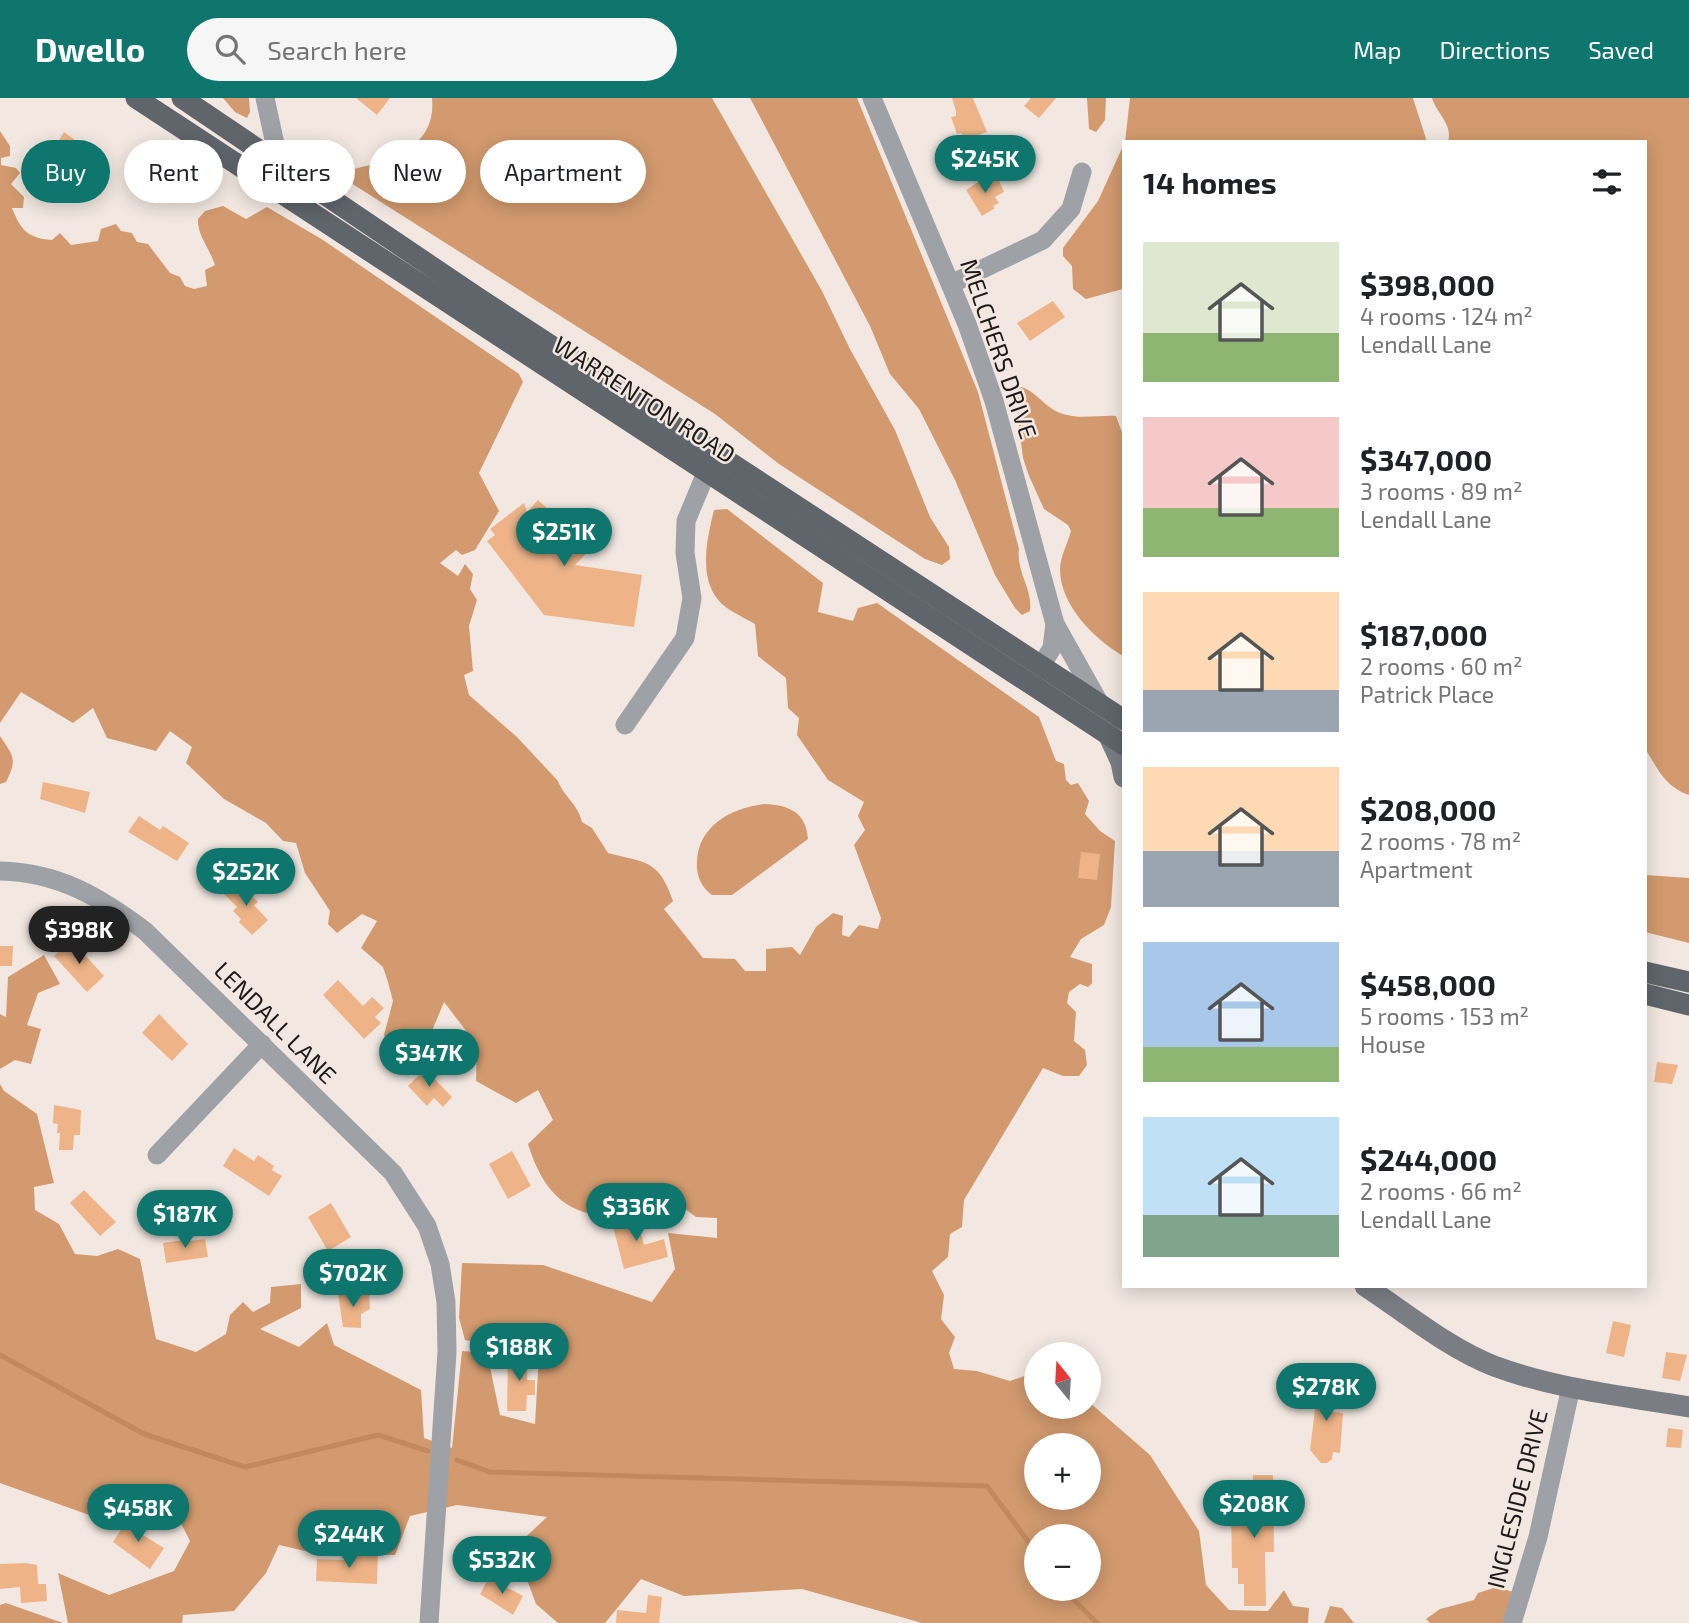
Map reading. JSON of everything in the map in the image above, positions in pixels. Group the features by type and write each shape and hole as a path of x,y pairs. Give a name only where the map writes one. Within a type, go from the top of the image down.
{"main road":[{"name":"WARRENTON ROAD","path":"136,98 237,166"},
{"name":"WARRENTON ROAD","path":"182,98 244,140"},
{"name":"WARRENTON ROAD","path":"292,203 706,473 1119,734"},
{"name":"WARRENTON ROAD","path":"337,203 1101,706 1119,734"},
{"path":"1647,972 1689,982"},
{"path":"1647,994 1689,1005"}],"street":[{"path":"265,98 272,120 273,140"},
{"name":"MELCHERS DRIVE","path":"872,98 951,284 994,401 1055,624 1101,706"},
{"path":"951,284 1043,240 1071,209 1082,172"},
{"path":"625,725 685,638 692,598 685,553 686,520 706,473"},
{"name":"MELCHERS DRIVE","path":"1041,666 1052,648 1055,624"},
{"path":"1119,734 1122,767"},
{"name":"LENDALL LANE","path":"0,871 61,880 110,904 182,964 393,1173 427,1226 438,1254 444,1284 447,1352 429,1623"},
{"path":"157,1155 262,1044"},
{"path":"1368,1288 1470,1355 1520,1374 1571,1387 1689,1407"},
{"name":"INGLESIDE DRIVE","path":"1512,1623 1538,1537 1571,1387"}],"shaded area":[{"path":"223,98 249,98 250,112 247,118 235,112"},
{"path":"432,98 712,98 822,291 850,349 895,430 930,517 949,547 950,559 942,565 925,559 779,464 715,414 383,203 466,203 466,140 419,140 427,130"},
{"path":"750,98 857,98 978,392 1019,549 1030,611 1022,615 1015,608 995,575 955,480 919,409 890,374 870,326"},
{"path":"1087,98 1106,98 1105,120 1096,132 1089,129"},
{"path":"1130,98 1413,98 1426,140 1125,140"},
{"path":"1432,98 1689,98 1689,795 1668,782 1647,751 1647,140 1448,140 1446,124"},
{"path":"0,131 10,146 10,156 1,158 1,165 16,168 20,173 11,184 21,194 23,208 12,208 22,227 31,235 52,240 60,233 71,245 98,241 101,229 116,224 121,231 132,233 137,242 148,244 170,273 180,277 185,286 194,289 207,286 205,270 215,265 198,225 198,219 205,211 223,206 246,219 267,207 323,240 519,374 523,382 479,473 499,511 475,550 462,555 456,550 440,563 458,576 465,564 473,574 470,589 477,600 469,626 473,671 464,675 469,695 517,737 558,781 582,822 592,828 608,853 642,862 657,870 673,901 664,909 703,958 735,959 745,971 766,971 766,949 792,947 800,955 816,927 833,913 843,916 842,935 849,937 859,925 878,929 881,918 854,845 865,830 858,816 864,802 828,780 797,735 799,718 788,708 786,678 758,656 755,624 722,604 709,583 706,559 714,510 727,509 823,583 818,612 853,621 858,608 877,603 1039,717 1056,761 1064,764 1066,780 1071,785 1078,783 1089,801 1085,814 1100,831 1115,841 1111,907 1104,925 1081,939 1070,957 1092,964 1092,983 1088,987 1080,984 1069,992 1067,1003 1076,1012 1074,1041 1085,1050 1087,1065 1079,1076 1063,1076 1043,1068 964,1200 962,1227 950,1234 948,1257 932,1271 944,1295 941,1319 955,1337 949,1353 954,1369 977,1371 1010,1381 1024,1376 1024,1419 1101,1419 1101,1412 1150,1455 1199,1531 1206,1585 1229,1610 1268,1611 1284,1590 1293,1606 1309,1608 1308,1623 922,1623 802,1589 684,1596 641,1579 605,1623 558,1623 536,1604 515,1547 547,1517 457,1505 410,1516 395,1555 314,1553 279,1545 266,1573 234,1611 183,1615 182,1623 68,1623 58,1573 109,1595 174,1571 190,1541 169,1500 89,1515 0,1483 0,1084 4,1091 37,1114 54,1183 34,1187 35,1210 59,1224 75,1254 97,1256 118,1249 140,1259 156,1339 196,1352 226,1334 230,1315 243,1302 253,1312 270,1303 271,1287 301,1284 301,1308 260,1329 299,1347 327,1323 334,1345 421,1390 424,1438 452,1448 462,1351 487,1353 500,1415 535,1424 539,1354 465,1340 459,1318 462,1263 543,1265 652,1302 675,1269 668,1233 717,1238 717,1218 696,1217 672,1199 591,1214 578,1210 557,1197 543,1178 528,1144 553,1120 538,1090 516,1103 476,1081 477,1045 444,1002 422,1055 393,1058 384,1035 393,1001 388,982 383,967 361,948 377,921 362,914 337,933 328,924 330,911 305,873 296,843 283,841 266,823 224,799 186,763 192,747 170,731 156,751 107,738 93,708 73,723 21,692 0,723"},
{"path":"1122,148 1122,289 1086,299 1073,289 1072,266 1063,256 1063,248 1098,201"},
{"path":"369,165 369,194 355,186 355,169"},
{"path":"1018,386 1024,388 1049,407 1067,415 1116,416 1122,432 1122,655 1090,630 1072,608 1066,595 1060,564 1071,531 1068,525 1044,509 1029,476 1023,458 1015,393"},
{"path":"0,736 11,753 13,762 6,782 0,784"},
{"path":"764,804 781,806 795,812 804,822 808,839 732,895 712,895 702,884 697,872 703,838 718,821 740,810"},
{"path":"1647,875 1689,878 1689,943 1647,932"},
{"path":"44,955 60,984 38,993 27,1025 41,1029 31,1064 15,1060 0,1069 0,1014 6,1017 8,977"},
{"path":"1497,1587 1513,1592 1503,1623 1430,1623 1426,1619 1440,1609 1474,1600 1478,1593"},
{"path":"6,1603 63,1623 0,1623 0,1605"},
{"path":"1330,1606 1342,1608 1354,1623 1324,1623"}],"building":[{"path":"356,98 390,98 377,115"},
{"path":"952,98 973,98 987,132 964,140 961,133 957,134 951,117 956,116"},
{"path":"1031,98 1056,98 1039,118 1024,106"},
{"path":"64,132 75,140 59,140"},
{"path":"983,179 987,185 998,179 1004,192 995,197 999,203 993,206 995,208 982,216 966,190"},
{"path":"1053,301 1065,317 1030,341 1017,323"},
{"path":"538,500 570,529 583,516 604,535 575,565 642,575 634,627 544,615 487,541 495,535 490,529 524,503 527,512"},
{"path":"43,782 90,792 85,813 40,799"},
{"path":"139,816 160,830 163,826 189,843 177,861 128,832"},
{"path":"1081,852 1100,854 1097,880 1078,878"},
{"path":"237,881 258,902 254,905 268,920 252,935 239,922 241,919 233,911 237,907 224,894"},
{"path":"71,940 104,976 87,992 54,956"},
{"path":"0,946 13,946 12,966 0,966"},
{"path":"338,980 363,1006 372,997 384,1008 375,1017 381,1023 364,1039 323,995"},
{"path":"159,1014 188,1044 172,1061 142,1033"},
{"path":"1657,1062 1678,1065 1672,1084 1654,1082"},
{"path":"425,1069 452,1097 443,1107 434,1098 427,1106 408,1086"},
{"path":"54,1105 81,1110 80,1135 74,1135 73,1150 59,1150 58,1124 53,1123"},
{"path":"234,1148 254,1161 258,1155 274,1166 272,1170 282,1176 269,1196 223,1166"},
{"path":"512,1151 531,1186 508,1199 489,1164"},
{"path":"84,1190 116,1222 100,1236 70,1203"},
{"path":"331,1203 351,1237 328,1251 308,1217"},
{"path":"635,1212 644,1245 664,1239 668,1257 624,1269 611,1219"},
{"path":"205,1239 208,1257 166,1263 163,1243"},
{"path":"369,1293 370,1309 361,1314 361,1328 343,1327 338,1294"},
{"path":"1613,1321 1631,1325 1624,1357 1606,1353"},
{"path":"1666,1352 1687,1355 1680,1381 1662,1378"},
{"path":"508,1354 528,1355 527,1380 535,1380 535,1395 527,1395 526,1411 507,1411"},
{"path":"1319,1376 1333,1377 1332,1382 1336,1383 1332,1412 1343,1413 1340,1453 1333,1452 1332,1459 1327,1463 1321,1463 1310,1450"},
{"path":"1668,1428 1683,1430 1681,1448 1666,1447"},
{"path":"1253,1475 1273,1475 1274,1552 1265,1552 1266,1606 1244,1606 1244,1584 1238,1584 1238,1568 1232,1568 1231,1506 1253,1505"},
{"path":"128,1519 142,1527 138,1532 164,1548 150,1569 113,1542"},
{"path":"349,1554 378,1555 377,1584 316,1581 317,1559 349,1560"},
{"path":"0,1564 37,1565 38,1584 46,1584 47,1601 21,1603 20,1587 0,1589"},
{"path":"489,1578 523,1596 513,1615 480,1594"},
{"path":"648,1595 662,1597 659,1623 616,1623 617,1610 646,1613"}],"waterway":[{"path":"0,1355 144,1434 245,1467 378,1435 428,1451"},
{"path":"457,1460 490,1472 987,1486 1024,1536"},
{"path":"1075,1601 1097,1623"}]}
